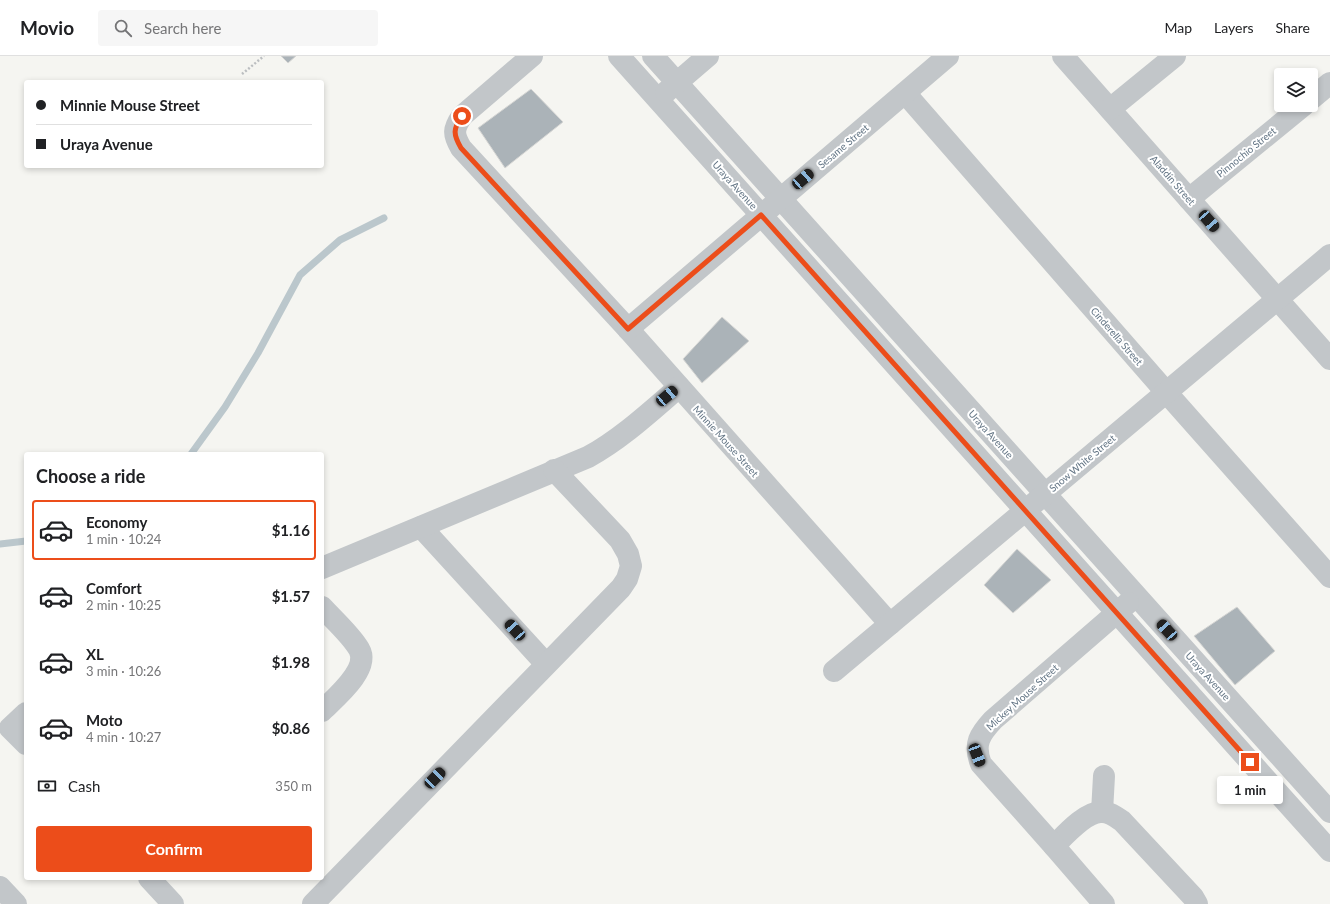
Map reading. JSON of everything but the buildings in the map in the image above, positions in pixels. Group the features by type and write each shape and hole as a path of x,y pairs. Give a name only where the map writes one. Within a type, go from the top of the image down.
{"street":[{"name":"Minnie Mouse Street","path":"532,56 462,116 455,131 456,139 461,148 628,329 890,624"},
{"name":"Uraya Avenue","path":"619,56 1330,851"},
{"name":"Uraya Avenue","path":"653,56 1330,812"},
{"path":"658,99 708,56"},
{"name":"Sesame Street","path":"628,329 948,56"},
{"name":"Aladdin Street","path":"1063,56 1330,359"},
{"path":"1110,109 1175,56"},
{"path":"1318,93 1330,84"},
{"name":"Cinderella Street","path":"905,93 1330,577"},
{"name":"Pinnochio Street","path":"1189,199 1295,112"},
{"name":"Snow White Street","path":"834,671 1330,255"},
{"path":"894,363 912,346"},
{"path":"324,567 588,457 604,448 679,387"},
{"path":"313,904 621,588 627,579 631,566 628,554 620,540 554,470"},
{"path":"421,527 546,664"},
{"name":"Mickey Mouse Street","path":"1104,904 981,764 977,755 978,741 984,730 993,720 1136,596"},
{"path":"324,609 360,650 362,660 351,681 324,709"},
{"path":"24,715 10,728 24,742"},
{"path":"1250,762 1270,745"},
{"path":"1102,812 1104,776"},
{"path":"1054,846 1079,822 1091,814 1102,812 1113,815 1122,821 1193,897 1197,904"},
{"path":"153,880 173,904"},
{"path":"0,888 16,904"}],"path":[{"path":"242,74 264,56"}],"waterway":[{"path":"192,452 225,407 258,353 300,275 340,240 384,218"},
{"path":"0,544 24,541"}],"route":[{"path":"462,116 455,131 456,139 461,148 628,329 761,215 1250,762"}]}
